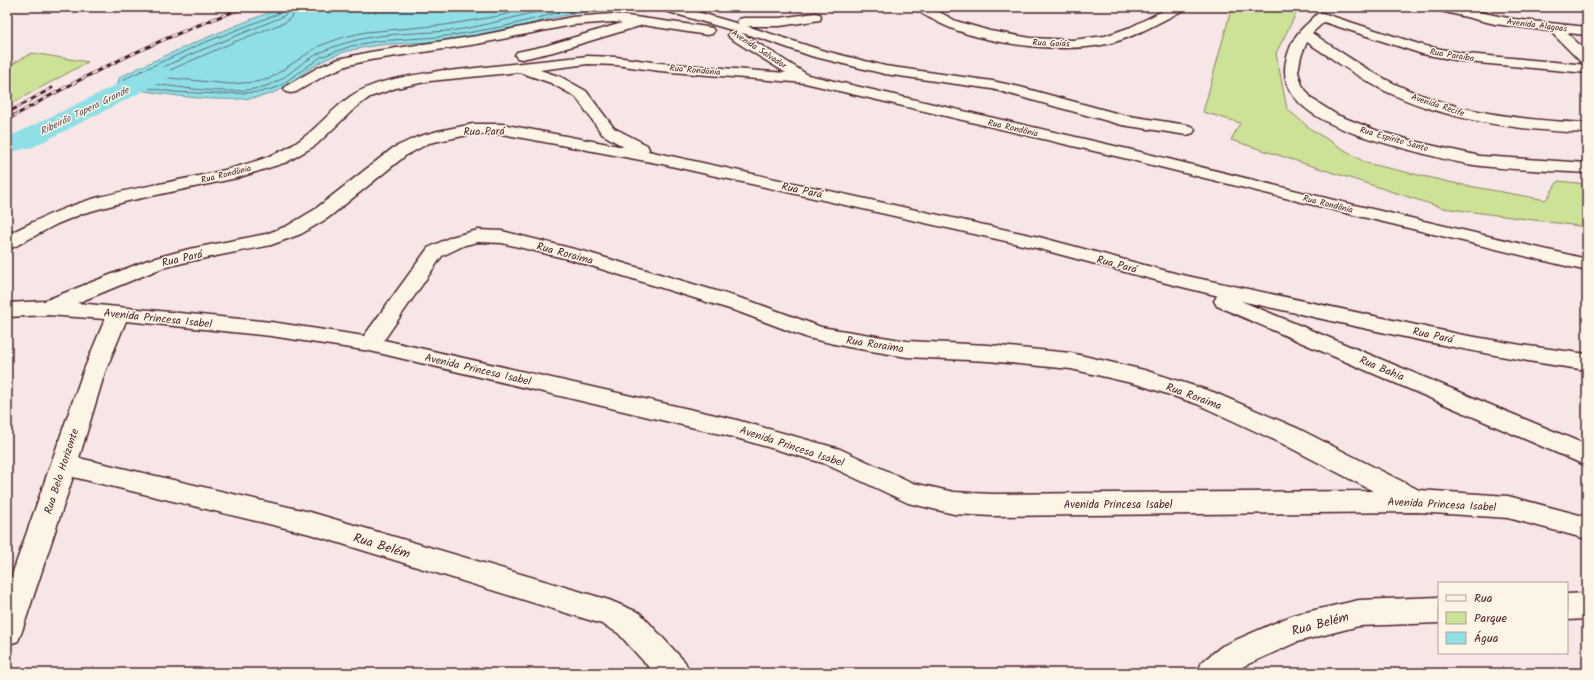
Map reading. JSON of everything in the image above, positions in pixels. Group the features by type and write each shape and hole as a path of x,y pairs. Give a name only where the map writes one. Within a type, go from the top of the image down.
{"street":[{"name":"Avenida Salvador","path":"666,7 719,22 734,35 805,79"},
{"name":"Rua Goiás","path":"921,7 938,18 957,26 998,36 1028,42 1078,44 1106,40 1124,35 1180,7"},
{"name":"Avenida Alagoas","path":"1440,7 1484,18 1556,29 1587,31"},
{"path":"1466,7 1503,16 1537,20 1574,18"},
{"path":"719,22 780,22 815,17"},
{"name":"Rua Espírito Santo","path":"1322,17 1304,34 1294,56 1291,72 1295,86 1307,102 1331,118 1372,134 1480,161 1587,168"},
{"name":"Rua Paraíba","path":"1322,17 1422,50 1467,58 1587,69"},
{"path":"291,89 324,70 344,62 370,56 477,40 572,21 613,18 734,35"},
{"name":"Rua Rondônia","path":"7,243 42,224 77,209 114,198 243,171 282,157 310,142 349,105 365,94 386,86 431,77 548,49 642,21"},
{"path":"719,22 768,36 816,53 885,70 1000,87 1122,120 1187,130"},
{"path":"1556,29 1587,60"},
{"name":"Avenida Recife","path":"1304,34 1355,68 1390,87 1421,101 1464,115 1523,124 1587,128"},
{"name":"Rua Rondônia","path":"431,77 588,60 805,79 1132,155 1346,208 1587,265"},
{"path":"520,68 569,86 581,94 608,131 662,159"},
{"name":"Rua Pará","path":"47,308 156,264 189,255 271,239 294,230 321,214 399,152 423,140 444,134 473,129 502,129 662,159 1039,243 1177,280 1458,341 1521,353 1587,362"},
{"name":"Rua Roraima","path":"370,344 435,252 458,241 478,236 502,237 579,256 746,307 816,332 848,340 907,348 988,353 1071,361 1144,378 1205,398 1290,436 1417,502"},
{"name":"Rua Bahia","path":"1177,280 1587,456"},
{"path":"7,310 47,308"},
{"name":"Avenida Princesa Isabel","path":"47,308 118,313 271,329 370,344 748,432 831,456 908,492 954,503 992,505 1417,502 1508,508 1587,528"},
{"name":"Rua Belo Horizonte","path":"7,630 64,465 94,372 118,313"},
{"name":"Rua Belém","path":"64,465 310,523 609,613 629,623 674,673"},
{"path":"1568,607 1587,606"},
{"name":"Rua Belém","path":"1213,673 1233,656 1293,629 1359,613 1438,610"}],"shaded area":[{"path":"1577,35 1587,35 1587,52 1569,38"}],"green space":[{"path":"1237,7 1306,7 1298,10 1276,53 1287,109 1312,130 1366,163 1458,184 1546,200 1558,181 1587,184 1587,227 1443,208 1231,140 1240,123 1203,112 1231,10"},
{"path":"32,53 88,62 7,106 7,67"}],"water":[{"path":"284,7 612,7 560,16 497,32 438,41 377,45 352,50 324,60 280,90 260,97 241,99 197,98 133,89 117,85 120,77 140,67 201,40"}],"waterway":[{"name":"Ribeirão Tapera Grande","path":"7,144 23,141 160,73"}],"railway":[{"path":"14,116 127,56 186,30 246,7"},
{"path":"7,113 52,88"},
{"path":"7,120 15,115"}]}
